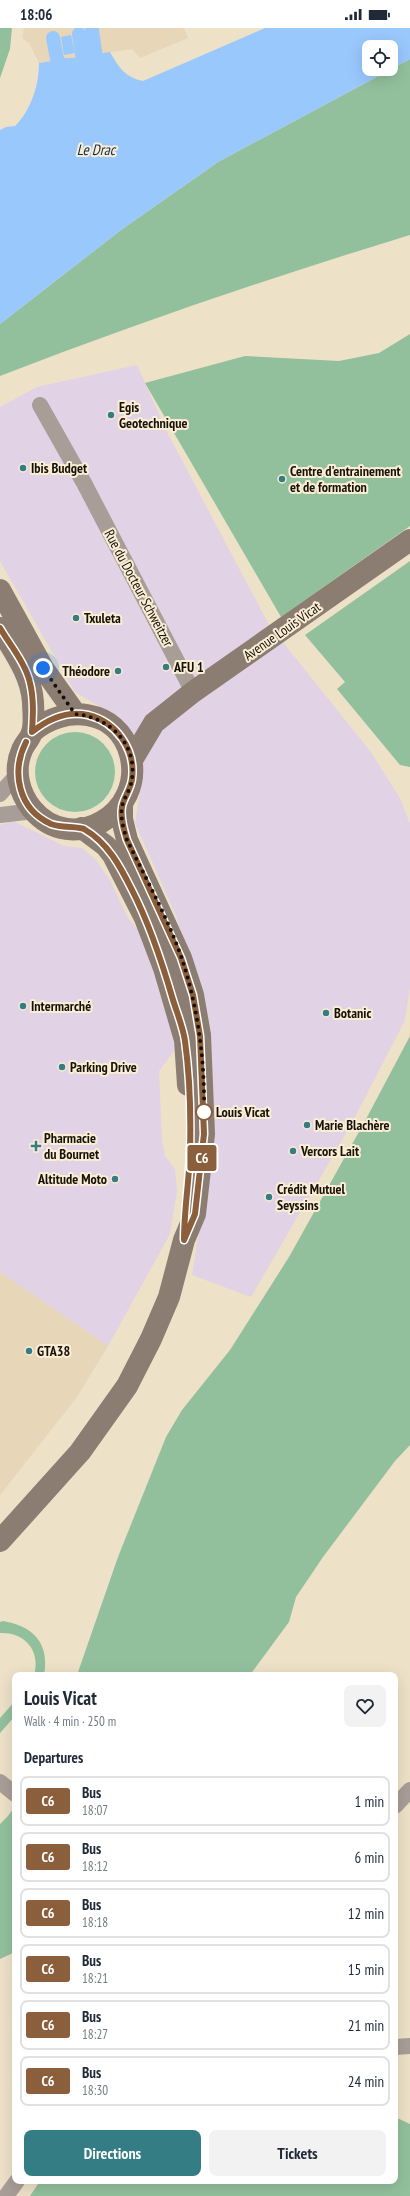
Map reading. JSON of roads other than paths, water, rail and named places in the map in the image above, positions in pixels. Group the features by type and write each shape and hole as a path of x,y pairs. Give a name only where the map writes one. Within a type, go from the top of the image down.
{"main road":[{"name":"Avenue Louis Vicat","path":"154,723 193,692 410,540"},
{"path":"0,590 43,668 75,714"},
{"path":"0,628 24,668 30,682 33,702 32,732"},
{"path":"0,1541 80,1452 126,1386 151,1339 169,1296 184,1240 195,1214 204,1134 200,1036 193,995 181,958 127,840 122,819 122,806 132,779 132,760 125,742 112,727 95,717 75,714 52,718 32,732 21,752 18,774 22,794 34,811 56,825 72,829 82,828 104,821 122,806"},
{"path":"112,727 133,727 154,723"},
{"path":"132,760 154,723"},
{"path":"82,828 106,846 113,855 133,891 150,928 164,968 185,1040 190,1134 189,1172 184,1211 184,1240"}],"street":[{"name":"Rue du Docteur Schweitzer","path":"40,405 84,483 193,692"},
{"path":"0,794 18,774"},
{"path":"0,815 34,811"},
{"path":"0,1782 12,1792"},
{"path":"398,1803 410,1790"},
{"path":"398,2047 410,2046"},
{"path":"6,2196 15,2184"}],"water":[{"name":"Le Drac","path":"265,28 410,28 410,59 398,65 398,40 362,40 362,76 378,76 218,162 121,230 0,324 0,130 6,127 15,126 26,112 36,88 39,63 110,52 123,71 137,80 143,81"},
{"path":"97,30 100,49 89,51 86,32"},
{"path":"84,33 87,51 77,53 74,34"},
{"path":"71,35 75,53 64,55 61,37"},
{"path":"58,37 62,56 51,58 48,39"}],"waterway":[{"path":"53,38 58,64 78,67 96,58 92,31"},
{"path":"76,73 83,60 79,34"}],"place":[{"name":"Egis Geotechnique","path":"111,415"},
{"name":"Ibis Budget","path":"23,468"},
{"name":"Centre d'entrainement et de formation","path":"282,479"},
{"name":"Txuleta","path":"76,618"},
{"name":"AFU 1","path":"166,667"},
{"name":"Théodore","path":"118,671"},
{"name":"Intermarché","path":"23,1006"},
{"name":"Botanic","path":"326,1013"},
{"name":"Parking Drive","path":"62,1067"},
{"name":"Louis Vicat","path":"204,1112"},
{"name":"Marie Blachère","path":"307,1125"},
{"name":"Pharmacie du Bournet","path":"36,1146"},
{"name":"Vercors Lait","path":"293,1151"},
{"name":"Altitude Moto","path":"115,1179"},
{"name":"Crédit Mutuel Seyssins","path":"269,1197"},
{"name":"GTA38","path":"29,1351"}]}
